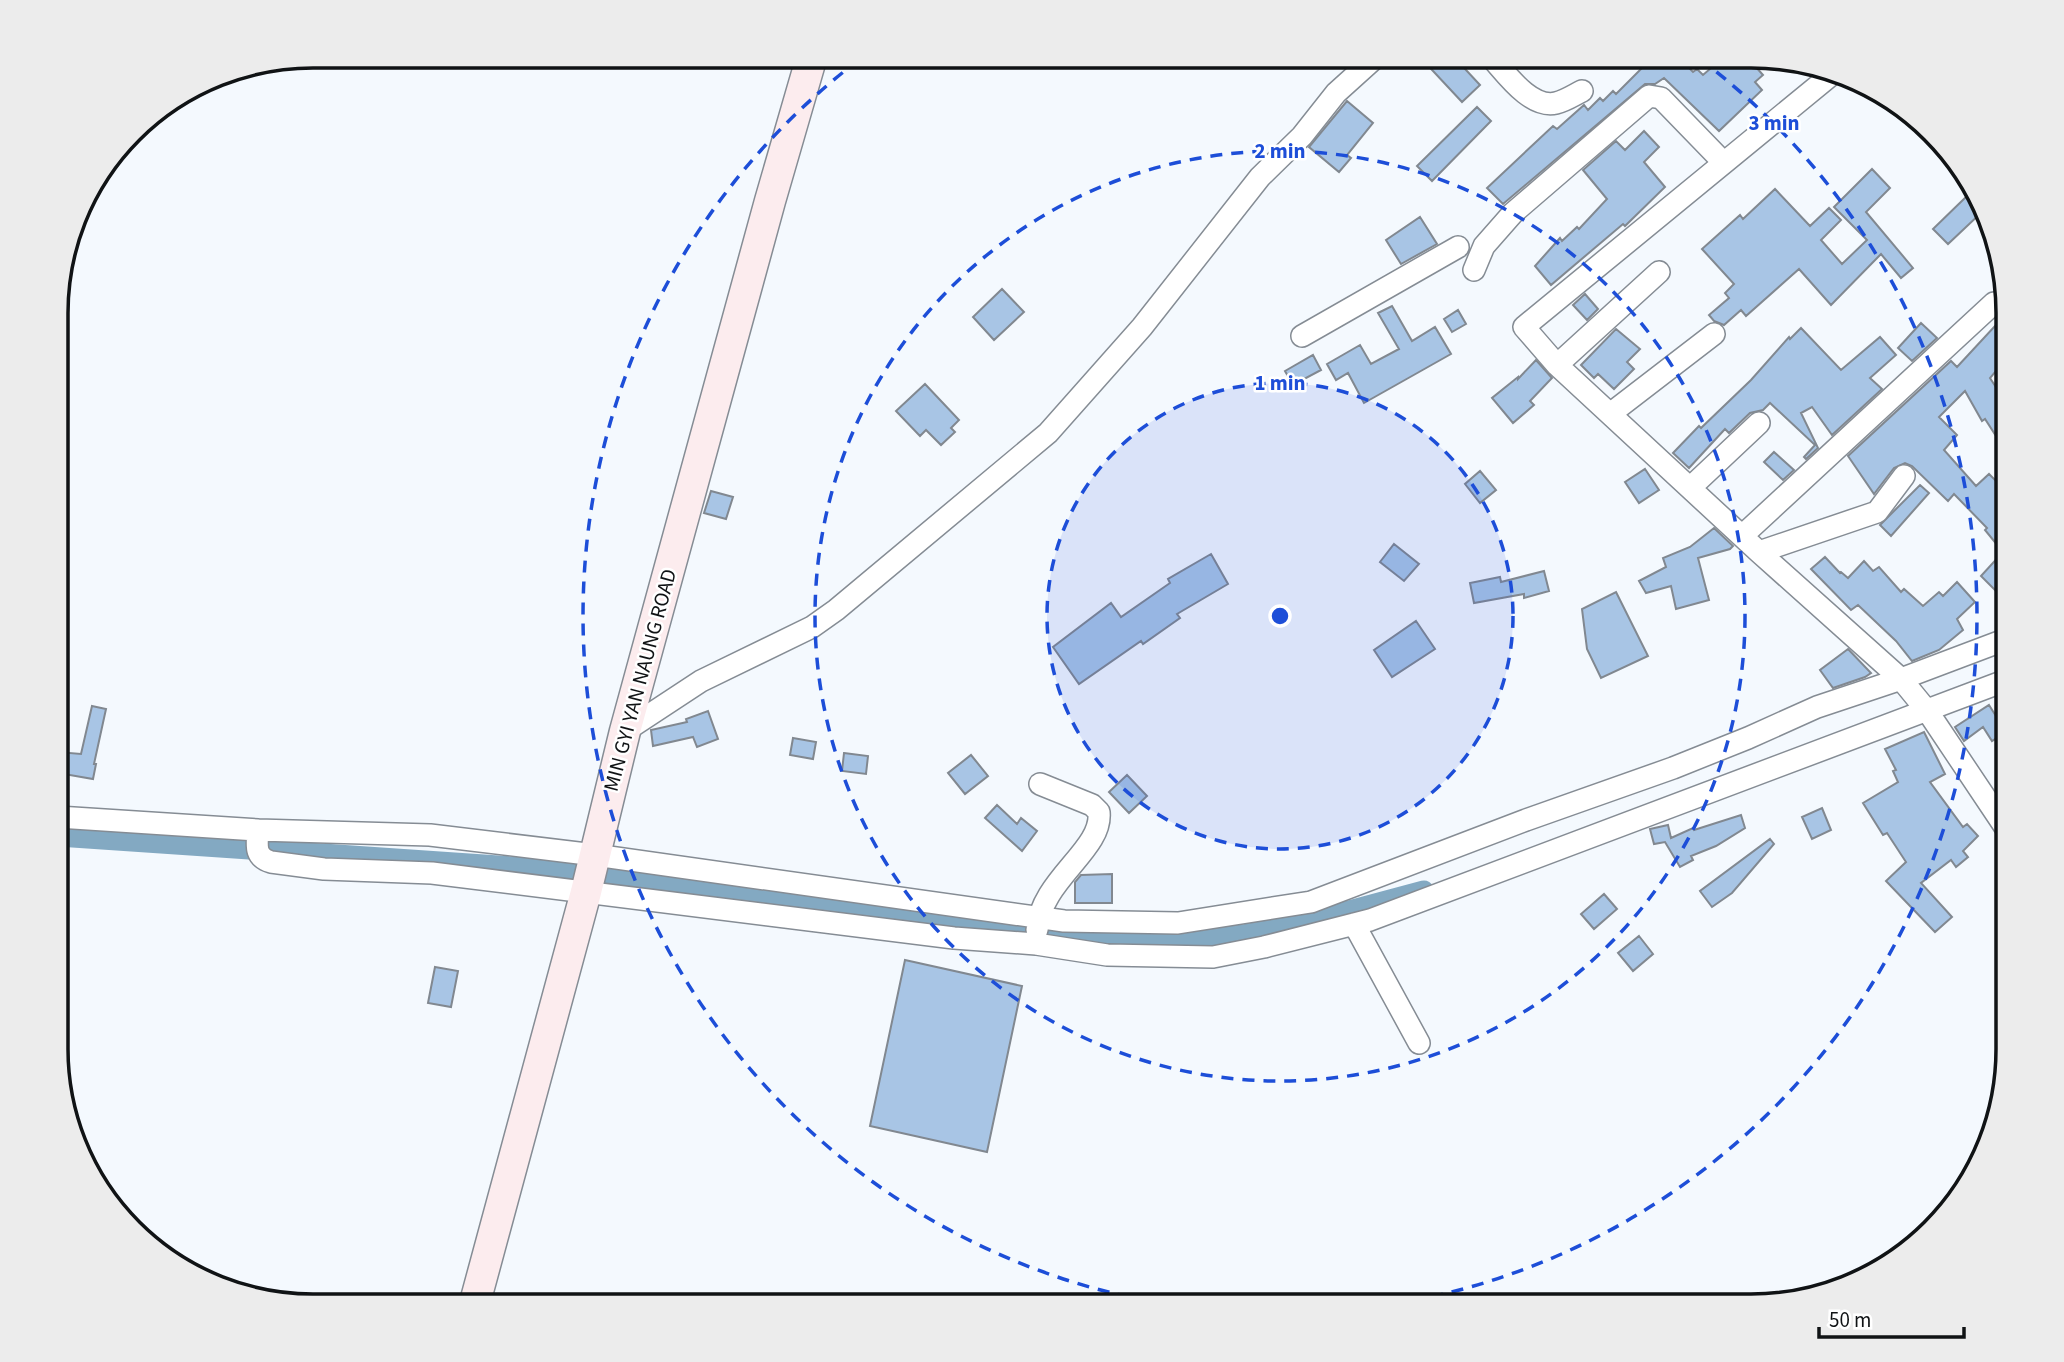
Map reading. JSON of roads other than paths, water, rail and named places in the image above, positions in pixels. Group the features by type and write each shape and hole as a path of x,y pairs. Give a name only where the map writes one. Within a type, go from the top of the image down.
{"street":[{"path":"625,731 701,681 812,626 836,610 1048,433 1142,327 1260,177 1303,136 1336,93 1363,68"},
{"path":"1503,68 1537,101 1555,103 1582,92"},
{"name":"MIN GYI YAN NAUNG ROAD","path":"477,1294 590,873 625,731 766,215 809,69"},
{"path":"1824,80 1524,327 1557,365 1901,679 1928,712 1995,812"},
{"path":"1474,270 1484,246 1513,213 1649,96 1661,98 1724,163"},
{"path":"1302,337 1458,247"},
{"path":"1557,365 1659,272"},
{"path":"1742,536 1994,303"},
{"path":"1610,414 1714,334"},
{"path":"1690,488 1759,423"},
{"path":"1759,552 1877,512 1904,476"},
{"path":"68,818 257,839 430,835 590,873 954,938 1037,930 1064,921 1178,923 1311,902 1526,820 1673,768 1817,707 1995,644"},
{"path":"257,839 262,859 311,867 432,873 590,873 1037,930 1107,955 1213,957 1264,947 1383,915 1995,685"},
{"path":"1037,930 1047,895 1094,837 1100,824 1099,812 1091,805 1040,784"},
{"path":"1354,924 1419,1043"}],"waterway":[{"path":"68,837 557,870 1060,937 1184,939 1243,935 1301,924 1424,891"}]}
